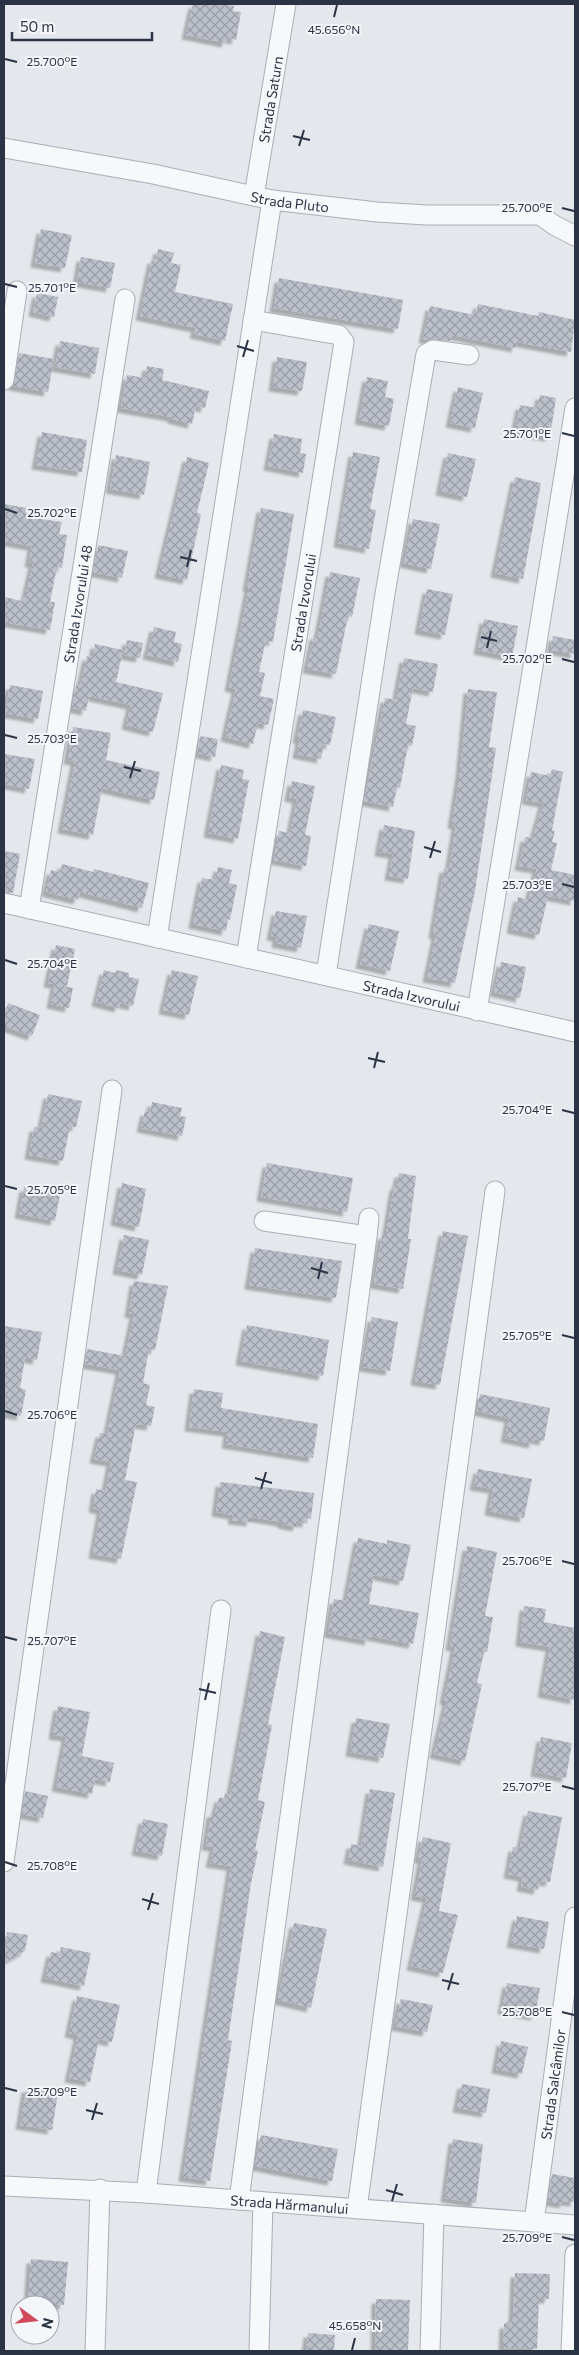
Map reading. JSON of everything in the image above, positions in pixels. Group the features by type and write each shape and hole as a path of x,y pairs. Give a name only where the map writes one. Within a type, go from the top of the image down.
{"street":[{"name":"Strada Saturn","path":"263,198 286,4"},
{"name":"Strada Pluto","path":"4,148 153,174 263,198 378,212 540,215 554,226 575,236"},
{"path":"157,938 253,320 263,198"},
{"path":"4,380 17,291"},
{"name":"Strada Izvorului 48","path":"29,908 125,299"},
{"name":"Strada Izvorului","path":"246,958 344,342 338,335 253,320"},
{"path":"326,975 385,594 426,354 433,350 469,355"},
{"path":"477,1011 575,408"},
{"name":"Strada Izvorului","path":"4,903 575,1032"},
{"path":"4,1862 112,1090"},
{"path":"357,2209 495,1191"},
{"path":"238,2200 368,1227 264,1221"},
{"path":"146,2193 221,1610"},
{"name":"Strada Salcâmilor","path":"534,2222 575,1917"},
{"name":"Strada Hărmanului","path":"4,2186 146,2193 575,2225"},
{"path":"95,2351 100,2190"},
{"path":"259,2351 263,2202"},
{"path":"430,2351 434,2214"},
{"path":"571,2351 575,2254"}],"building":[{"path":"193,4 234,6 233,11 241,12 236,40 227,38 226,43 186,35"},
{"path":"41,229 72,235 65,268 35,263"},
{"path":"158,249 174,253 171,263 181,265 175,292 233,304 225,341 194,334 196,328 140,316 152,259 156,260"},
{"path":"81,257 115,263 110,288 77,282"},
{"path":"279,278 403,300 398,329 274,308"},
{"path":"37,293 58,297 54,317 33,312"},
{"path":"478,304 538,316 539,312 575,320 571,352 517,342 516,348 452,335 450,341 423,339 430,306 475,315"},
{"path":"60,341 99,348 95,374 55,367"},
{"path":"19,353 54,359 48,392 13,386"},
{"path":"277,357 307,362 302,391 273,387"},
{"path":"147,366 164,369 162,380 209,391 205,408 196,406 192,424 172,419 172,417 121,408 127,375 145,378"},
{"path":"367,377 388,381 385,397 394,399 389,426 359,420"},
{"path":"458,387 483,393 475,428 450,423"},
{"path":"540,395 556,398 550,437 515,431 520,405 537,408"},
{"path":"42,432 87,440 82,472 36,465"},
{"path":"274,434 302,439 300,453 306,454 303,473 268,466"},
{"path":"353,452 380,457 370,509 376,510 369,549 338,543"},
{"path":"448,453 476,459 467,497 440,491"},
{"path":"116,455 150,462 144,495 110,489"},
{"path":"187,457 209,463 197,513 201,514 187,580 159,574"},
{"path":"515,477 541,483 523,579 495,573"},
{"path":"4,504 27,508 26,517 62,522 59,534 67,535 62,568 57,567 50,602 55,602 50,630 4,622 4,597 22,601 22,597 25,598 33,563 29,563 32,546 4,541"},
{"path":"261,508 294,514 273,642 266,640 259,672 265,673 260,696 274,699 268,725 258,723 253,744 225,737 236,689 229,687 249,587 247,587"},
{"path":"413,519 440,524 431,569 404,563"},
{"path":"98,545 128,551 122,578 93,572"},
{"path":"330,572 360,578 352,617 348,616 336,674 307,669 314,635 318,636"},
{"path":"427,589 453,594 445,635 419,630"},
{"path":"484,619 518,626 512,657 478,650"},
{"path":"154,627 176,632 174,642 182,644 178,662 147,655"},
{"path":"553,636 575,640 575,654 551,650"},
{"path":"127,640 143,643 140,658 124,655"},
{"path":"95,644 123,650 116,682 163,693 153,732 126,725 131,705 89,696 86,711 72,708 76,685 80,686 87,656 93,657"},
{"path":"404,658 438,664 433,692 413,688 406,724 416,726 412,746 408,745 400,788 397,787 393,807 364,801 385,698 396,700"},
{"path":"10,685 43,691 38,719 5,713"},
{"path":"468,689 497,692 489,747 496,748 475,891 455,983 427,978 436,935 433,934 444,868 449,869 456,825 452,824 460,773"},
{"path":"303,710 336,717 330,745 324,744 321,759 297,754 300,739 297,739"},
{"path":"73,727 111,733 106,760 160,772 154,800 102,788 93,835 62,829 75,761 68,760"},
{"path":"200,736 218,739 215,757 197,753"},
{"path":"4,754 35,759 29,789 4,784"},
{"path":"221,765 244,770 242,779 249,780 238,839 208,833"},
{"path":"552,769 563,772 552,830 555,831 552,842 557,843 551,870 575,875 575,901 548,896 539,935 511,929 518,897 528,900 537,869 519,866 525,837 533,838 543,803 526,800 531,772 550,776"},
{"path":"292,781 315,786 305,835 311,836 306,866 274,860 279,831 290,833 297,799 289,797"},
{"path":"384,825 415,831 408,879 389,876 393,854 379,852"},
{"path":"4,851 20,854 13,893 4,892"},
{"path":"62,864 93,872 94,869 149,883 142,908 80,892 78,900 46,892 51,870 60,872"},
{"path":"218,867 232,870 229,883 237,885 226,931 193,924 202,878 215,880"},
{"path":"276,911 307,916 301,948 276,943 277,937 271,936"},
{"path":"369,924 399,931 390,971 360,964"},
{"path":"56,945 75,949 67,986 48,983"},
{"path":"501,962 526,967 520,998 494,992"},
{"path":"104,970 115,973 116,970 129,973 129,977 139,979 133,1006 120,1003 119,1008 96,1002"},
{"path":"172,970 198,976 189,1015 163,1010"},
{"path":"55,984 73,988 69,1008 51,1004"},
{"path":"8,1003 40,1015 32,1036 4,1026 4,1015"},
{"path":"48,1094 82,1101 76,1127 70,1126 63,1161 29,1155 34,1127 41,1128"},
{"path":"152,1102 182,1108 180,1116 186,1117 182,1136 141,1128 145,1111 150,1112"},
{"path":"267,1163 353,1178 347,1212 261,1197"},
{"path":"399,1173 416,1176 408,1239 411,1239 403,1289 374,1284 382,1235 386,1235 394,1186 396,1186"},
{"path":"122,1183 146,1189 139,1227 115,1221"},
{"path":"24,1187 60,1194 55,1221 19,1214"},
{"path":"443,1231 468,1236 440,1385 415,1381"},
{"path":"124,1235 149,1240 142,1275 117,1270"},
{"path":"255,1248 342,1261 336,1298 249,1285"},
{"path":"134,1281 168,1286 155,1350 149,1349 143,1383 150,1385 146,1405 155,1407 151,1426 136,1424 125,1480 137,1482 121,1559 93,1554 101,1510 93,1508 96,1489 105,1491 111,1462 94,1459 100,1433 107,1434 120,1370 85,1364 87,1349 125,1356 134,1314 129,1313"},
{"path":"372,1317 398,1322 390,1371 363,1367"},
{"path":"247,1325 329,1340 323,1376 240,1361"},
{"path":"4,1326 42,1332 37,1360 25,1358 20,1388 26,1390 21,1416 4,1413"},
{"path":"194,1389 223,1393 221,1408 318,1424 313,1458 226,1444 228,1432 189,1427"},
{"path":"480,1394 550,1408 544,1441 534,1439 533,1444 505,1438 509,1418 477,1411"},
{"path":"478,1469 532,1479 524,1518 489,1511 493,1489 474,1486"},
{"path":"220,1482 314,1493 311,1519 307,1518 307,1523 298,1522 297,1527 282,1524 282,1522 251,1517 251,1522 232,1520 233,1515 216,1512"},
{"path":"358,1538 387,1544 387,1540 411,1545 403,1581 374,1575 369,1604 419,1613 413,1644 370,1636 369,1641 328,1633 334,1599 346,1601"},
{"path":"467,1546 497,1552 485,1616 493,1617 487,1652 484,1652 477,1683 482,1684 465,1761 434,1754 447,1701 444,1700 455,1647 450,1646"},
{"path":"524,1606 546,1609 544,1622 575,1628 575,1700 542,1693 550,1647 520,1642"},
{"path":"260,1631 285,1637 268,1724 272,1725 258,1800 265,1802 255,1850 258,1851 251,1883 228,2040 232,2041 210,2181 183,2177 231,1866 210,1863 214,1847 206,1846 211,1813 215,1813 219,1798 224,1798 225,1794 230,1795"},
{"path":"58,1706 90,1712 82,1756 114,1763 110,1782 95,1779 92,1794 56,1787 66,1737 53,1735"},
{"path":"356,1718 390,1724 383,1758 350,1752"},
{"path":"541,1737 572,1743 566,1778 535,1772"},
{"path":"370,1789 395,1793 383,1867 348,1860 351,1844 361,1846"},
{"path":"25,1791 48,1796 43,1818 22,1814"},
{"path":"528,1811 562,1817 550,1882 540,1881 538,1890 521,1887 523,1877 508,1874 513,1847 520,1848"},
{"path":"143,1819 168,1824 162,1856 136,1851"},
{"path":"423,1837 451,1843 439,1911 458,1915 443,1973 411,1966 427,1898 415,1896 422,1859 418,1859"},
{"path":"517,1916 549,1922 544,1949 511,1943"},
{"path":"294,1923 327,1929 311,2008 278,2000"},
{"path":"7,1932 28,1935 25,1951 4,1963"},
{"path":"61,1947 91,1953 84,1986 45,1978 51,1952 60,1954"},
{"path":"507,1983 540,1988 535,2016 502,2010"},
{"path":"77,1996 120,2005 112,2042 99,2039 90,2082 69,2078 78,2035 69,2033"},
{"path":"401,1999 433,2005 427,2032 395,2026"},
{"path":"501,2041 528,2047 522,2074 496,2069"},
{"path":"462,2084 490,2089 486,2113 457,2108"},
{"path":"26,2088 58,2093 52,2130 20,2125"},
{"path":"261,2135 338,2149 332,2181 255,2166"},
{"path":"453,2139 483,2144 476,2203 445,2198"},
{"path":"552,2174 575,2178 575,2202 564,2201 564,2204 548,2201"},
{"path":"31,2259 68,2262 64,2305 60,2305 60,2295 29,2295"},
{"path":"515,2273 550,2274 549,2299 539,2299 537,2349 503,2348 504,2324 510,2324 510,2318 513,2318"},
{"path":"376,2299 410,2300 408,2351 375,2351"},
{"path":"308,2333 335,2335 334,2351 306,2351"}]}
